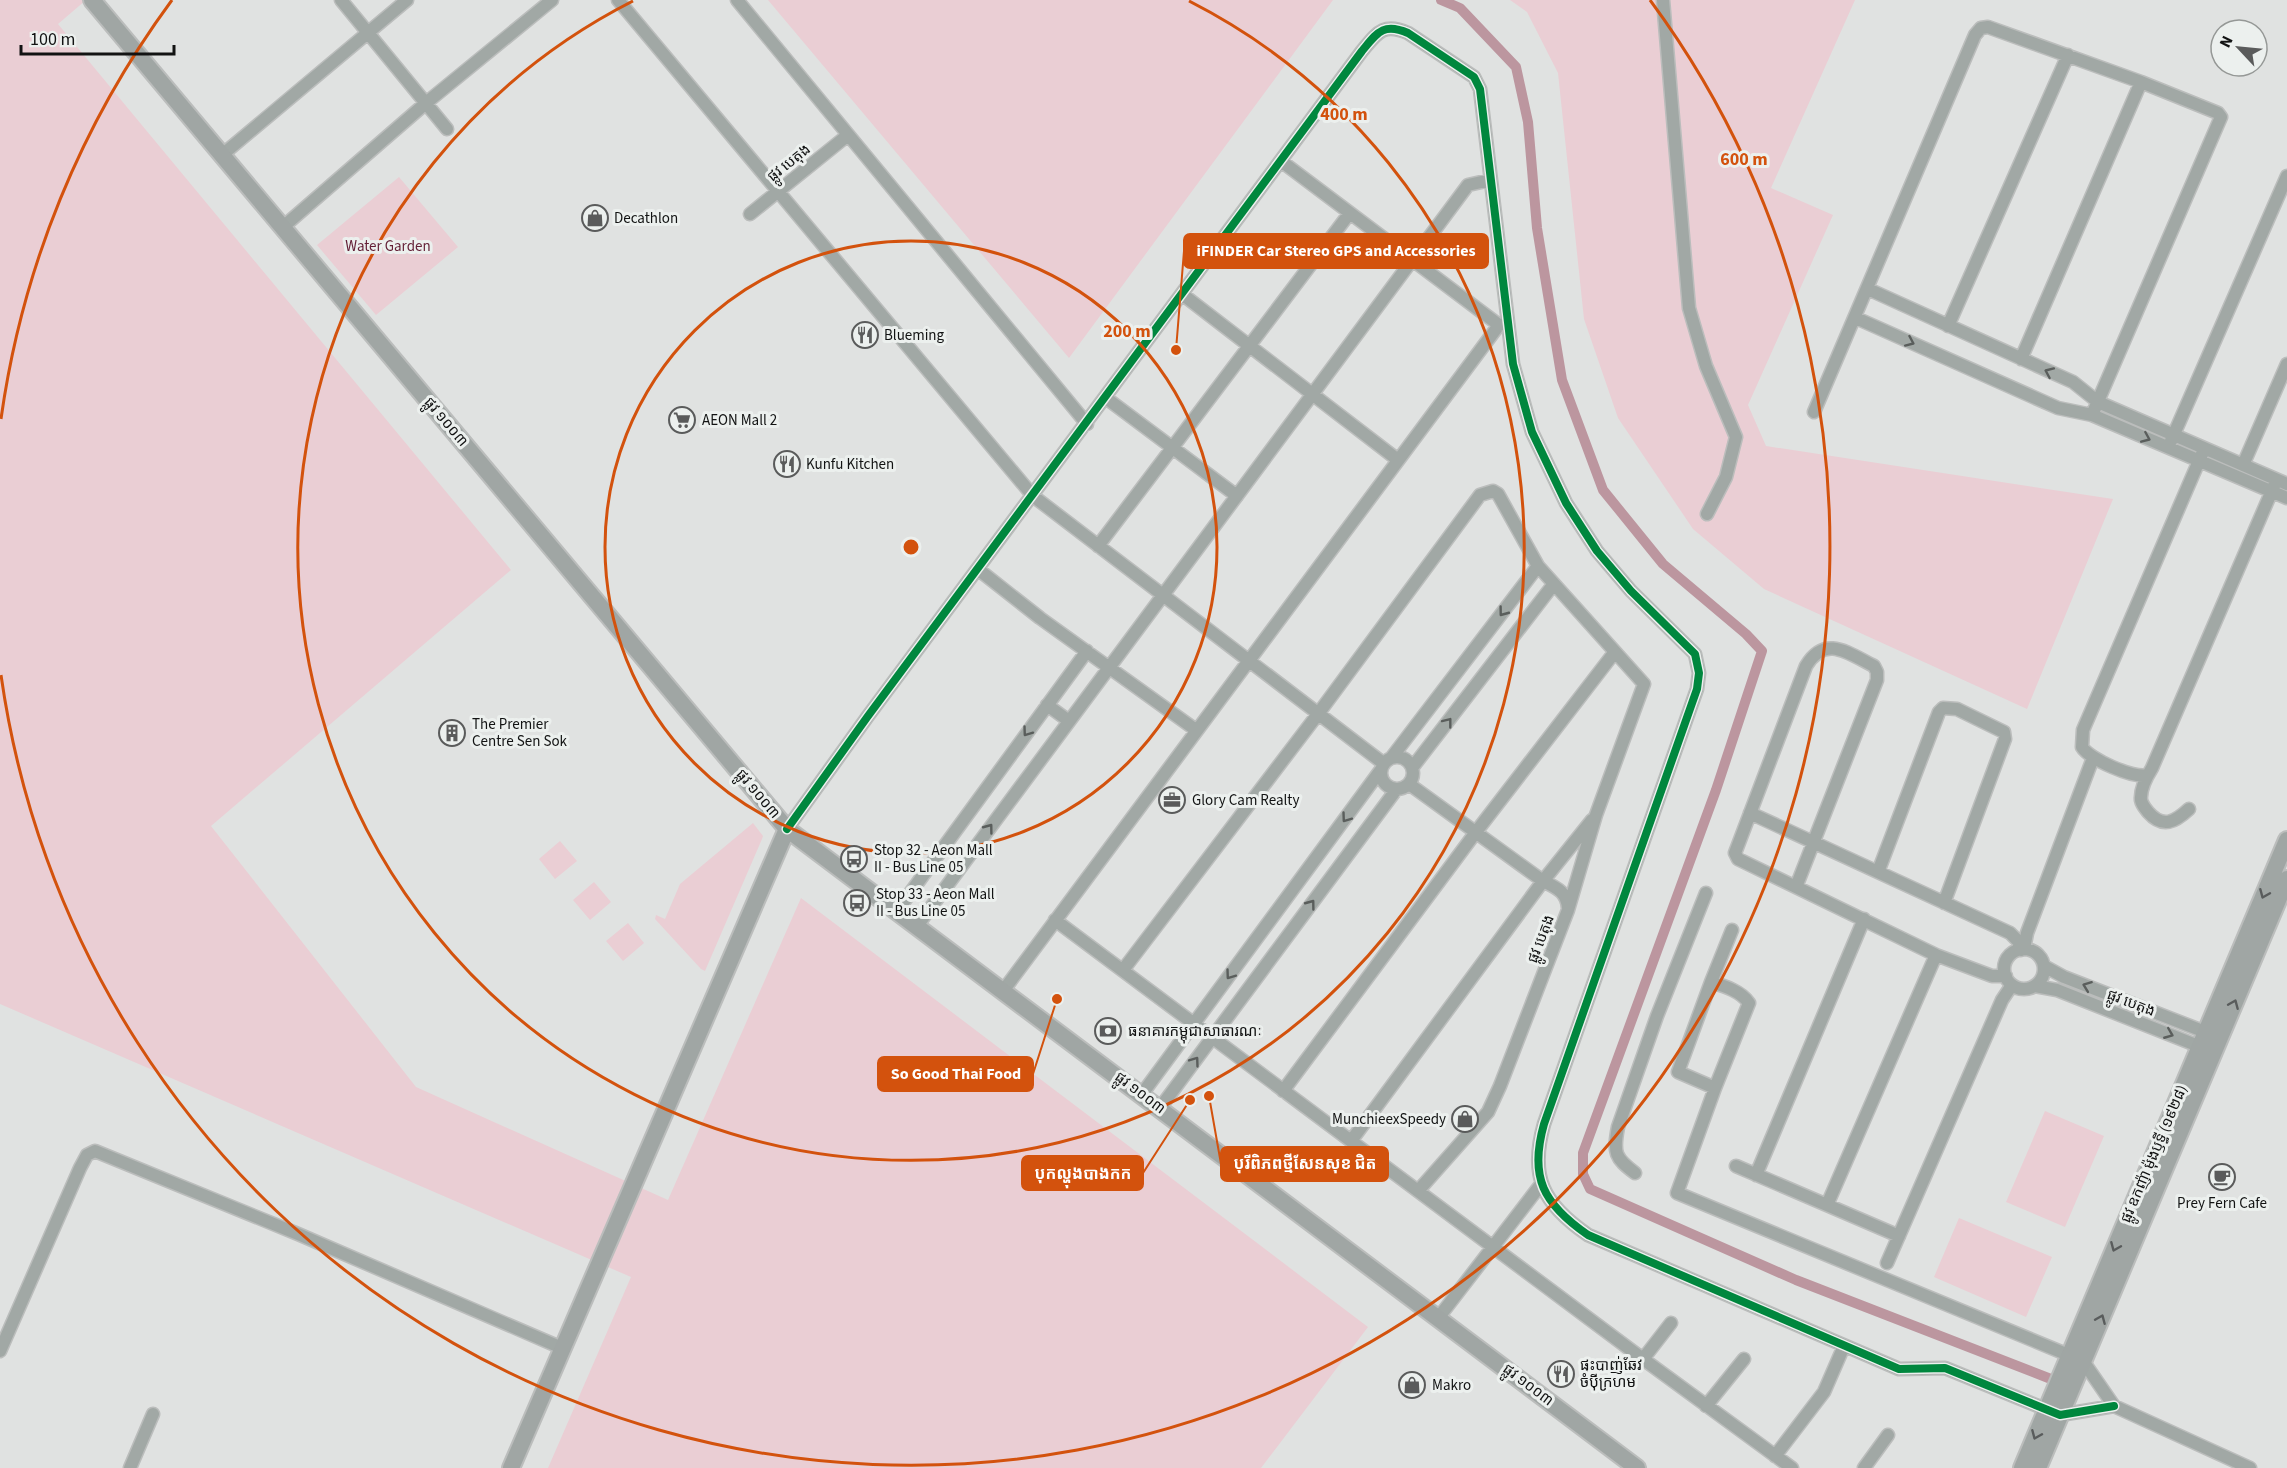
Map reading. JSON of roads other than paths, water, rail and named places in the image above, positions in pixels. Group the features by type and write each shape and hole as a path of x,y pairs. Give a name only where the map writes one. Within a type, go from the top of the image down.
{"main road":[{"name":"ផ្លូវ ១០០៣","path":"92,0 787,829 1637,1468"},
{"path":"511,1468 787,829"},
{"name":"ផ្លូវ ឧកញ៉ា ម៉ុងឫទ្ធី (១៩២៨)","path":"2022,1468 2055,1408 2210,1042 2287,840"},
{"name":"ផ្លូវ ឧកញ៉ា ម៉ុងឫទ្ធី (១៩២៨)","path":"2210,1042 2287,879"},
{"name":"ផ្លូវ ឧកញ៉ា ម៉ុងឫទ្ធី (១៩២៨)","path":"2038,1468 2055,1408"}],"street":[{"path":"341,0 447,129"},
{"path":"222,155 407,0"},
{"path":"283,227 426,103 552,0"},
{"path":"618,0 1033,496 1385,764 1406,760 1412,768 1413,775 1408,784 1396,790 1160,1108"},
{"path":"737,0 1087,424"},
{"path":"1663,0 1689,308 1706,366 1736,438 1726,477 1707,514"},
{"path":"1814,412 1977,31 1988,27 2141,82 2218,113 2221,117 2092,415"},
{"path":"787,829 1378,32 1387,28 1397,28 1474,77 1480,88 1503,324 1523,405 1540,451 1566,503 1597,551 1630,591 1689,646 1698,663 1697,689 1544,1124 1537,1158 1542,1183 1550,1199 1562,1215 1588,1235 1899,1369 1946,1368 2055,1408 2114,1406"},
{"path":"1948,326 2068,55"},
{"path":"2020,359 2141,82"},
{"name":"ផ្លូវ បេតុង","path":"750,214 848,135"},
{"path":"1281,161 1412,261 1503,324"},
{"path":"2168,448 2287,176"},
{"path":"917,926 1468,185 1490,180"},
{"path":"1098,546 1349,214"},
{"path":"1868,289 2073,382 2098,402 2282,482 2271,492 2147,775 2141,798 2142,803 2159,822 2165,824 2177,820 2188,809"},
{"path":"1182,294 1398,460"},
{"path":"1856,318 2058,408 2092,415 2287,498"},
{"path":"1003,990 1398,460 1503,324"},
{"path":"2243,465 2287,364"},
{"path":"1106,398 1237,496"},
{"path":"2147,775 2136,776 2093,758 2082,747 2083,730 2205,448"},
{"path":"1123,970 1318,714 1480,495 1493,491 1498,494 1538,566 1614,653 1476,832 1283,1091"},
{"path":"1142,1094 1385,764 1538,566"},
{"path":"979,570 1196,730"},
{"path":"1412,768 1553,585"},
{"path":"1750,813 1814,842 2010,933 2023,949 2037,954 2044,966 2043,977 2035,986 2024,989 2009,981 1936,955 1797,887 1736,856 1735,853 1750,813 1809,660 1826,647 1833,647 1874,666 1877,680 1814,842 1797,887"},
{"path":"897,911 1087,651"},
{"name":"ផ្លូវ បេតុង","path":"1418,1191 1488,1112 1568,910 1596,815 1644,684 1614,653"},
{"path":"1047,705 1069,721"},
{"path":"1878,872 1940,712 1943,708 1957,709 2004,732 2005,739 1944,903"},
{"path":"1887,1263 2002,1000 2009,981 2005,965 2008,958 2023,949 2093,758"},
{"path":"1385,764 1384,784 1396,790"},
{"path":"1408,784 1543,881 1563,892 1567,898 1568,910"},
{"path":"1351,1141 1543,881 1596,815"},
{"path":"1635,1173 1619,1161 1614,1144 1618,1127 1657,1016 1706,893"},
{"path":"1056,920 1706,1407 1792,1468"},
{"path":"1756,1175 1864,920"},
{"path":"1715,1088 1678,1072 1732,930"},
{"path":"1827,1205 1936,955"},
{"name":"ផ្លូវ បេតុង","path":"2044,966 2210,1042"},
{"path":"1711,982 1727,987 1749,1003 1677,1193 2074,1364 2114,1406 2250,1468"},
{"name":"ផ្លូវ បេតុង","path":"2035,986 2057,990 2210,1042"},
{"path":"0,1351 80,1168 87,1155 96,1151 298,1234 562,1348"},
{"path":"1736,1166 1899,1236"},
{"path":"1439,1317 1542,1183"},
{"path":"1643,1359 1671,1323"},
{"path":"1774,1456 1824,1392 1844,1346"},
{"path":"1706,1407 1744,1359"},
{"path":"130,1468 153,1414"},
{"path":"1864,1468 1887,1435"}],"waterway":[{"path":"1441,0 1460,8 1516,67 1528,122 1537,228 1562,380 1603,490 1663,564 1746,634 1762,651 1716,790 1583,1153 1583,1174 1590,1189 1796,1280 2056,1381"}],"place":[{"name":"Decathlon","path":"595,218"},
{"name":"Blueming","path":"865,335"},
{"name":"iFINDER Car Stereo GPS and Accessories","path":"1176,350"},
{"name":"AEON Mall 2","path":"682,420"},
{"name":"Kunfu Kitchen","path":"787,464"},
{"name":"The Premier Centre Sen Sok","path":"452,733"},
{"name":"Glory Cam Realty","path":"1172,800"},
{"name":"Stop 32 - Aeon Mall II - Bus Line 05","path":"854,859"},
{"name":"Stop 33 - Aeon Mall II - Bus Line 05","path":"857,903"},
{"name":"So Good Thai Food","path":"1057,999"},
{"name":"ធនាគារកម្ពុជាសាធារណៈ","path":"1108,1031"},
{"name":"បុរីពិភពថ្មីសែនសុខ ជិត","path":"1209,1096"},
{"name":"បុកល្ហុងបាងកក","path":"1190,1100"},
{"name":"MunchieexSpeedy","path":"1465,1119"},
{"name":"Prey Fern Cafe","path":"2222,1177"},
{"name":"ផ្ទះបាញ់ឆែវ ចំប៉ីក្រហម","path":"1561,1374"},
{"name":"Makro","path":"1412,1385"}],"park label":[{"name":"Water Garden","path":"388,246"}]}
